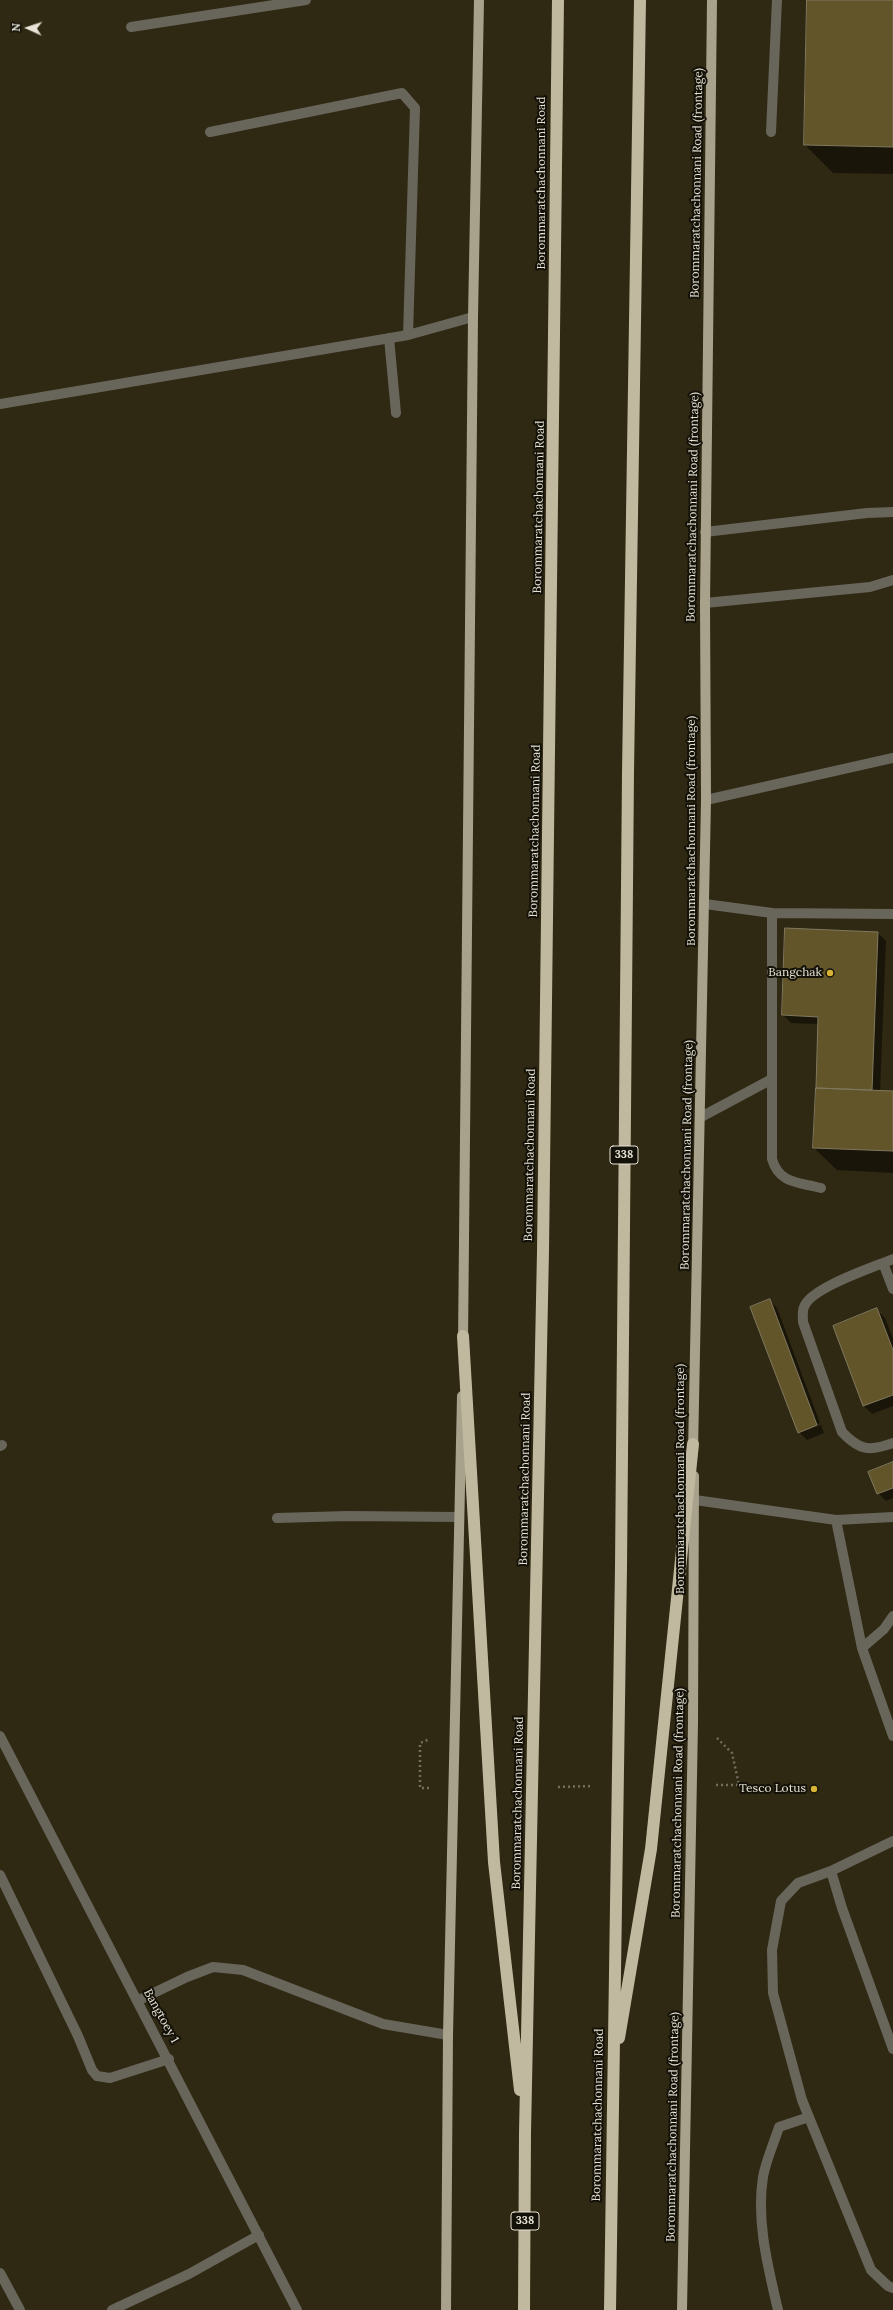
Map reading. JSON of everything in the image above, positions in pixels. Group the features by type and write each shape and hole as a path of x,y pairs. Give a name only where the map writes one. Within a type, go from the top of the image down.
{"highway":[{"name":"Borommaratchachonnani Road","path":"524,2310 525,2133 543,1250 558,0"},
{"name":"Borommaratchachonnani Road","path":"610,2310 612,2076 621,1567 627,788 640,0"},
{"path":"463,1336 494,1862 525,2133"},
{"path":"612,2076 651,1849 693,1444"}],"main road":[{"path":"446,2310 448,2035 463,1336 473,317 479,0"},
{"name":"Borommaratchachonnani Road (frontage)","path":"682,2310 693,1723 695,1500 693,1444 705,904 706,800 704,603 712,0"}],"street":[{"path":"131,27 306,0"},
{"path":"771,132 777,0"},
{"path":"210,132 402,93 415,108 408,335"},
{"path":"0,404 408,335 473,317"},
{"path":"389,338 396,413"},
{"path":"705,532 867,513 893,512"},
{"path":"704,603 870,586 893,580"},
{"path":"706,800 893,758"},
{"path":"705,904 772,913 893,914"},
{"path":"772,913 772,1159 775,1169 782,1178 821,1188"},
{"path":"701,1117 772,1079"},
{"path":"893,1288 888,1261 837,1282 814,1295 804,1306 803,1322 842,1432 852,1443 866,1449 893,1442"},
{"path":"695,1500 836,1520 893,1517"},
{"path":"277,1518 348,1516 459,1517"},
{"path":"836,1520 862,1648 893,1736"},
{"path":"862,1648 884,1629 893,1616"},
{"name":"Bangtoey 1","path":"0,1736 137,2001 169,2059 297,2310"},
{"path":"893,1841 831,1871 798,1883 781,1901 772,1950 773,1993 802,2100 871,2270 888,2286 893,2288"},
{"path":"831,1871 842,1908 893,2049"},
{"path":"0,1875 72,2023 92,2070 97,2076 110,2078 169,2059"},
{"path":"137,2001 187,1977 213,1967 243,1970 382,2024 448,2035"},
{"path":"778,2310 766,2266 762,2219 763,2177 778,2127 809,2118"},
{"path":"112,2310 189,2274 259,2235"},
{"path":"0,2273 20,2310"}],"path":[{"path":"693,1723 720,1740 732,1753 739,1785 715,1785"},
{"path":"555,1787 595,1786"},
{"path":"420,1788 436,1788"}],"building":[{"path":"807,0 893,0 893,147 804,145"},
{"name":"Bangchak","path":"785,928 878,932 872,1090 816,1088 818,1017 782,1015"},
{"path":"816,1088 893,1091 893,1151 813,1148"},
{"path":"770,1299 817,1425 798,1433 750,1307"},
{"path":"877,1308 893,1350 893,1395 863,1406 833,1326"},
{"path":"893,1462 893,1488 877,1494 868,1472"}],"place":[{"name":"Bangchak","path":"830,973"},
{"name":"Tesco Lotus","path":"814,1789"}]}
